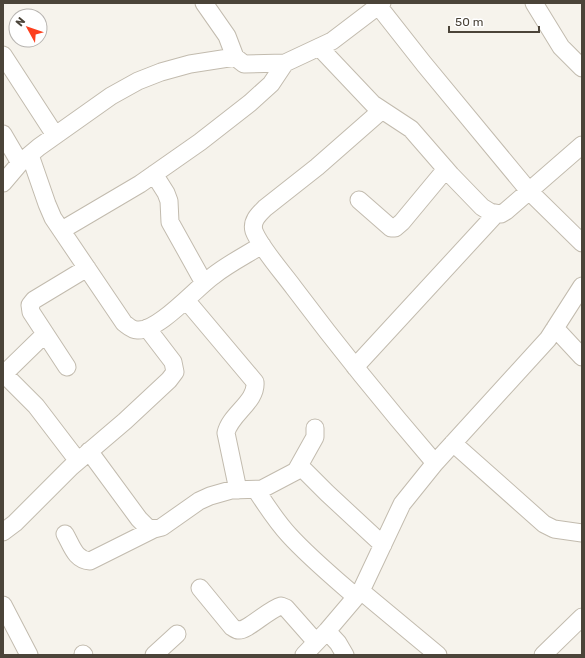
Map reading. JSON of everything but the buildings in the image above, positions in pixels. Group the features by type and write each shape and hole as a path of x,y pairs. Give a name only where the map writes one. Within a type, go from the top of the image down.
{"street":[{"path":"204,3 227,36 235,57 244,64 285,63 332,41 379,4 424,64 529,191 582,243"},
{"path":"534,3 561,47 582,68"},
{"path":"319,47 363,95 382,110 411,129 482,207 496,214 501,214 506,211 582,145"},
{"path":"3,54 55,136"},
{"path":"3,183 25,159 55,136 111,96 138,81 161,72 190,64 235,57"},
{"path":"62,230 154,174 200,142 250,103 271,84 285,63"},
{"path":"382,110 317,167 258,215 253,224 254,231 262,245 312,312 355,367 435,463"},
{"path":"3,134 25,159 53,218 124,323 129,327 137,330 147,328 161,321 204,283 225,267 262,245"},
{"path":"360,200 391,228 395,228 402,222 446,169"},
{"path":"154,174 166,193 170,222 204,283"},
{"path":"355,367 496,214"},
{"path":"67,367 31,312 30,305 34,300 87,268"},
{"path":"304,655 358,594 402,504 435,463 548,339 582,286"},
{"path":"186,300 255,382 256,388 253,395 231,420 227,427 226,433 238,490"},
{"path":"3,532 15,523 84,456 170,380 174,372 174,362 147,328"},
{"path":"555,328 582,357"},
{"path":"45,334 4,374 84,456 139,519 147,527 154,529"},
{"path":"296,470 315,437 315,428"},
{"path":"453,443 544,524 554,528 582,533"},
{"path":"65,534 77,556 83,561 90,561 154,529 162,527 199,501 223,492 262,489 300,469 304,471 383,545"},
{"path":"256,490 271,513 292,538 358,594 438,655"},
{"path":"200,588 232,627 238,630 244,629 274,608 281,606 286,608 322,636 338,643 345,655"},
{"path":"3,605 29,655"},
{"path":"543,655 582,617"},
{"path":"154,655 177,634"}]}
